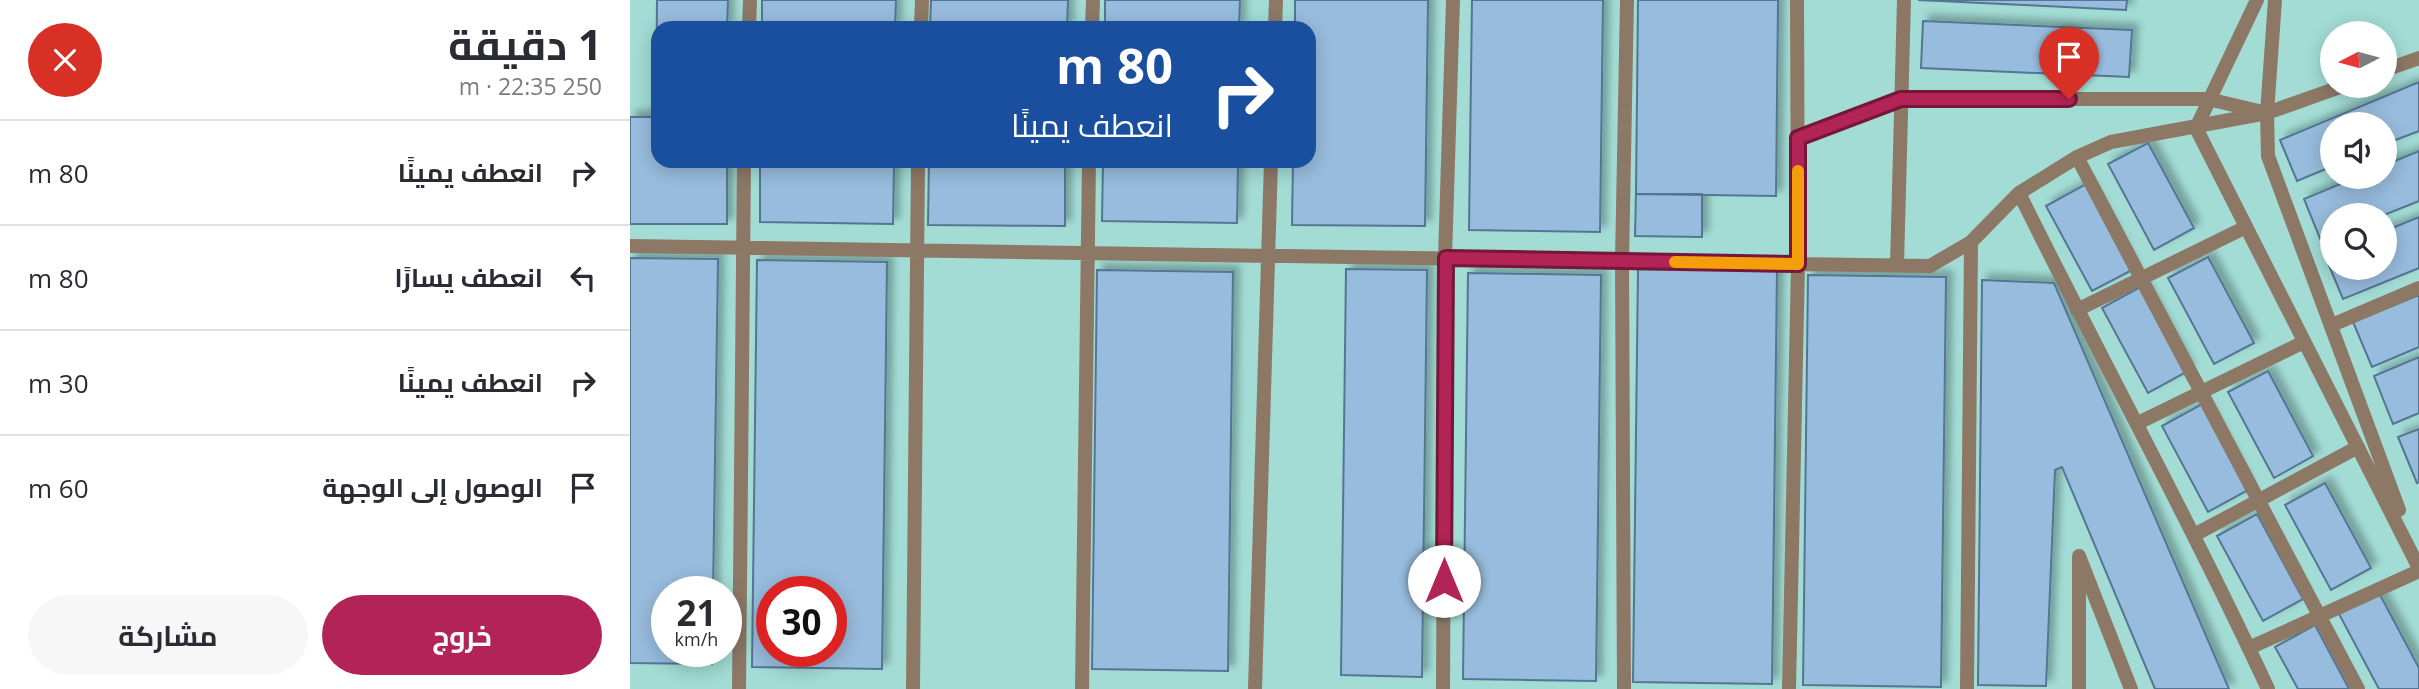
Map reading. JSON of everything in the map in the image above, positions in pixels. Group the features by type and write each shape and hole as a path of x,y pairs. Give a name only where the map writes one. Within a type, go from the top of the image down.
{"street":[{"path":"750,0 750,21"},
{"path":"921,21 922,0"},
{"path":"1092,21 1093,0"},
{"path":"1275,21 1276,0"},
{"path":"1443,689 1446,258 1453,0"},
{"path":"1624,689 1622,261 1627,0"},
{"path":"1789,689 1798,264 1797,0"},
{"path":"1897,265 1903,0"},
{"path":"2257,0 2196,128 2244,228 2419,569"},
{"path":"2275,0 2267,113 2268,156 2419,569"},
{"path":"2398,66 2419,58"},
{"path":"630,246 1930,266 1971,242 2020,193 2077,157 2111,142 2267,113 2320,94"},
{"path":"1798,138 1901,99 2208,99 2267,113"},
{"path":"2077,157 2358,689"},
{"path":"739,689 744,168"},
{"path":"913,689 918,168"},
{"path":"1082,689 1089,168"},
{"path":"1255,689 1271,168"},
{"path":"2020,193 2077,310 2196,534 2268,689"},
{"path":"2077,310 2244,228"},
{"path":"1967,689 1971,242"},
{"path":"2332,325 2419,288"},
{"path":"2138,423 2304,342"},
{"path":"2196,534 2358,447"},
{"path":"2079,689 2079,556 2131,689"},
{"path":"2249,648 2419,569"}],"building":[{"path":"657,0 728,0 727,21 657,21"},
{"path":"762,0 896,0 895,21 762,21"},
{"path":"931,0 1068,0 1067,21 930,21"},
{"path":"1105,0 1240,0 1239,21 1105,21"},
{"path":"1295,0 1428,0 1425,226 1292,225 1293,168 1316,168 1316,21 1295,21"},
{"path":"1472,0 1603,0 1600,232 1469,230"},
{"path":"1638,0 1778,0 1776,196 1636,194"},
{"path":"1918,0 2127,0 2126,10"},
{"path":"1923,21 2132,30 2129,77 1921,68"},
{"path":"2419,82 2419,131 2397,139 2397,112 2347,112 2381,98 2398,98 2398,91"},
{"path":"630,117 651,117 651,168 727,168 727,224 630,224"},
{"path":"2320,123 2320,171 2297,181 2280,140"},
{"path":"2148,143 2194,228 2154,250 2108,164"},
{"path":"2419,151 2419,201 2397,210 2397,203 2320,203 2320,239 2304,199 2328,189 2397,189 2397,160"},
{"path":"760,168 894,168 893,224 760,222"},
{"path":"929,168 1065,168 1065,226 928,225"},
{"path":"1103,168 1238,168 1237,223 1102,221"},
{"path":"2086,184 2132,270 2092,291 2046,206"},
{"path":"1636,194 1702,194 1702,237 1635,236"},
{"path":"2419,217 2419,268 2397,277 2397,226"},
{"path":"2208,257 2254,343 2214,364 2168,278"},
{"path":"630,258 718,259 713,576 651,576 651,663 630,663"},
{"path":"757,260 887,262 882,669 752,667"},
{"path":"1346,269 1427,270 1422,677 1341,675"},
{"path":"1638,269 1777,270 1772,684 1633,682"},
{"path":"1097,270 1233,272 1228,671 1092,669"},
{"path":"1468,273 1601,275 1596,681 1463,679"},
{"path":"1808,275 1946,277 1941,687 1803,685"},
{"path":"1982,280 2054,283 2229,689 2155,689 2062,467 2055,470 2046,686 1978,685"},
{"path":"2335,280 2390,280 2343,299"},
{"path":"2142,286 2188,371 2148,393 2102,308"},
{"path":"2419,295 2419,347 2372,367 2353,322"},
{"path":"2419,357 2419,413 2393,424 2374,376"},
{"path":"2268,371 2313,456 2274,478 2228,392"},
{"path":"2202,404 2248,490 2208,512 2162,426"},
{"path":"2419,429 2419,482 2417,483 2398,437"},
{"path":"2325,483 2371,568 2331,590 2285,505"},
{"path":"2257,514 2303,599 2263,621 2217,536"},
{"path":"2379,593 2419,668 2419,689 2379,689 2339,614"},
{"path":"2315,625 2349,689 2298,689 2275,647"}],"slow traffic":[{"path":"1675,262 1798,264 1798,171"}],"route":[{"path":"1444,581 1446,258 1798,264 1798,138 1901,99 2069,99"}]}
